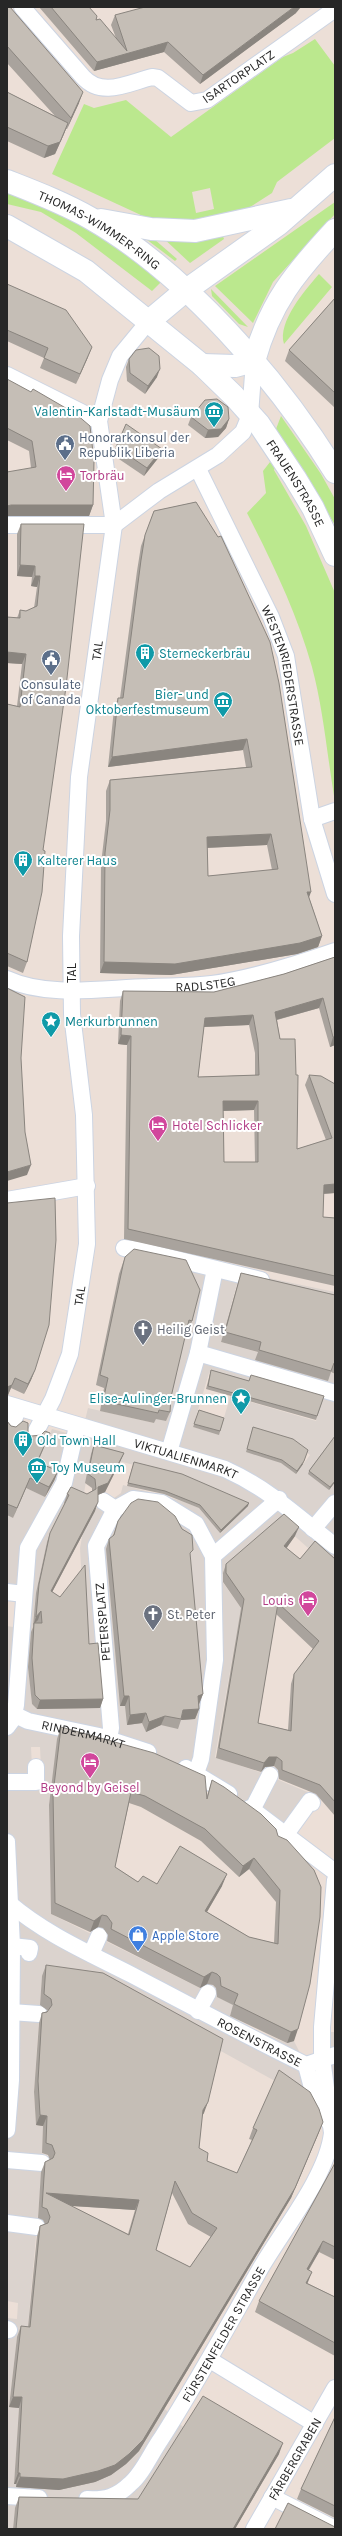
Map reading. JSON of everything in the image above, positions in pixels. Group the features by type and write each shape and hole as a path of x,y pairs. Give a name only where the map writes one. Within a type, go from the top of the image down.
{"main road":[{"path":"148,322 185,291 298,209 335,175"},
{"name":"THOMAS-WIMMER-RING","path":"7,181 90,218 143,254 185,291"},
{"path":"90,218 151,229 195,231 298,209"},
{"path":"7,226 86,271 202,365 250,415"},
{"path":"254,361 269,316 286,287 335,230"},
{"path":"185,291 254,361 305,426 335,472"},
{"path":"202,365 235,366 254,361"},
{"name":"FRAUENSTRASSE","path":"250,415 295,478 313,508 335,555"}],"street":[{"name":"ISARTORPLATZ","path":"22,7 82,77 93,85 106,89 152,77 158,78 186,101 196,103 207,100 335,9"},
{"name":"TAL","path":"33,1437 53,1399 70,1354 87,1244 87,1186 84,1115 71,989 79,777 114,525 99,421 110,380 120,356 148,322"},
{"path":"7,525 114,525 159,491 198,469 244,432 250,415 254,361"},
{"path":"7,376 99,421"},
{"name":"WESTENRIEDERSTRASSE","path":"198,469 271,617 286,656 312,819 335,894"},
{"path":"312,819 335,810"},
{"name":"RADLSTEG","path":"7,979 19,985 38,988 71,989 212,984 295,965 335,951"},
{"path":"7,1200 87,1186"},
{"path":"124,1248 139,1250 276,1283"},
{"path":"169,1452 198,1353 215,1268"},
{"path":"198,1353 335,1393"},
{"path":"11,1427 12,1407"},
{"name":"VIKTUALIENMARKT","path":"12,1407 225,1469 249,1480 279,1499 335,1546"},
{"path":"9,1718 13,1650 24,1594 28,1548 70,1486 77,1426"},
{"name":"PETERSPLATZ","path":"109,1740 111,1728 96,1546 109,1505 133,1499 162,1503 196,1524 213,1556 216,1660 201,1759 196,1773"},
{"path":"213,1556 279,1499"},
{"path":"313,1529 335,1503"},
{"path":"7,1592 24,1594"},
{"name":"RINDERMARKT","path":"9,1718 109,1740 196,1773 252,1810 288,1839 335,1872"},
{"path":"7,1782 36,1782 36,1767"},
{"path":"252,1810 270,1776"},
{"path":"288,1839 310,1801 312,1803"},
{"path":"7,1842 8,1904 12,1946 7,2130"},
{"path":"329,2057 322,2027 332,1958 335,1880"},
{"name":"ROSENSTRASSE","path":"8,1904 28,1920 198,2011 306,2065 329,2057"},
{"path":"91,1954 99,1936"},
{"path":"12,1946 30,1948 29,1954"},
{"path":"198,2011 208,1993"},
{"path":"11,2012 39,2014"},
{"name":"FÜRSTENFELDER STRASSE","path":"70,2499 102,2500 117,2495 132,2483 210,2360 260,2270 317,2177 331,2141 333,2129 329,2057"},
{"path":"306,2065 316,2103 333,2129"},
{"path":"7,2160 42,2163"},
{"path":"7,2223 37,2227"},
{"path":"210,2360 315,2424"},
{"name":"FÄRBERGRABEN","path":"254,2529 335,2388"},
{"path":"7,2496 54,2498"},
{"path":"272,2497 335,2529"}],"green space":[{"path":"315,39 335,66 335,138 277,182 272,193 244,211 173,224 143,216 52,174 84,104 94,108 126,100 171,137 283,57 293,53","holes":["210,188 214,209 196,213 192,192"]},
{"path":"7,191 74,220 109,241 161,282 152,291 76,233 41,212 7,204"},
{"path":"335,202 335,214 273,282 253,323 215,286"},
{"path":"146,232 177,259 175,261 142,236"},
{"path":"222,234 224,239 190,263 161,236"},
{"path":"319,274 332,287 284,344 283,335 285,326 294,306"},
{"path":"211,289 248,327 239,324 212,296"},
{"path":"281,416 321,474 335,499 335,525 276,429"},
{"path":"270,462 276,466 274,470 306,526 335,593 334,796 319,698 306,647 283,588 247,513 266,493 263,471"}],"shaded area":[{"path":"124,1248 335,1292 335,1302 238,1281 221,1342 335,1374 335,1572 280,1523 219,1577 241,1608 215,1757 262,1773 317,1796 288,1835 210,1792 150,1764 58,1739 49,1805 51,1914 234,2005 230,2016 255,2030 287,2043 294,2041 306,2065 312,2107 275,2081 219,2050 42,1976 34,2092 36,2125 43,2126 42,2169 27,2338 17,2337 9,2407 19,2408 14,2483 126,2464 139,2451 164,2408 185,2429 134,2510 15,2508 13,2529 7,2529 7,2318 17,2319 18,2303 7,2301 7,1626 13,1627 18,1596 7,1595 7,1515 13,1518 26,1488 48,1498 55,1481 33,1472 52,1429 81,1437 88,1408 154,1423 175,1374 177,1374 185,1330 189,1331 127,1262","holes":["209,1373 235,1381 219,1434 193,1427","251,1375 323,1396 316,1421 244,1400","291,1441 310,1455 296,1474","91,1454 181,1477 220,1533 199,1508 182,1501 123,1485 121,1493 114,1498 106,1495 98,1505 83,1532 80,1548 86,1653 92,1652 97,1708 37,1709 32,1704 28,1663 31,1632 38,1632 36,1598 38,1583 47,1542 72,1493 84,1493","31,1747 40,1747 41,1767 32,1767"]},
{"path":"330,2032 335,2032 335,2100 330,2056"}],"building":[{"path":"7,7 10,7 83,92 71,118 7,46"},
{"path":"51,7 89,7 97,16 96,20 100,19 127,51 115,15 145,7 294,7 203,75 168,42 97,62"},
{"path":"7,92 68,123 60,142 48,146 7,127"},
{"path":"7,284 66,310 92,347 80,374 44,358 48,348 7,330"},
{"path":"335,298 335,393 289,350"},
{"path":"149,348 159,356 160,369 148,386 130,373 129,359 136,350"},
{"path":"7,379 31,392 33,389 76,414 90,426 94,461 93,505 7,506 7,472 36,467 32,441 7,428"},
{"path":"217,399 228,407 229,419 221,429 208,430 191,417 205,400"},
{"path":"126,424 162,449 147,468 116,447"},
{"path":"196,502 218,537 221,536 270,642 279,683 311,892 307,892 322,936 300,943 175,964 104,962 105,853 110,810 110,780 252,767 247,739 112,757 118,698 123,698 145,535 154,511","holes":["271,834 278,869 208,876 207,837"]},
{"path":"21,524 84,524 66,687 43,850 45,851 42,892 27,962 7,953 7,704 20,707 26,654 7,652 7,617 20,618 20,610 26,611 37,606 40,576 35,576 35,566 20,565"},
{"path":"335,957 335,1037 333,1037 323,998 275,1012 280,1039 295,1039 296,1075 298,1075 297,1149 332,1138 309,1075 321,1076 335,1084 335,1184 324,1185 323,1217 335,1218 335,1276 128,1229 131,1036 121,1035 123,991 214,992 284,974","holes":["253,1015 258,1043 259,1075 198,1077 205,1018","223,1101 258,1101 258,1162 224,1162"]},
{"path":"7,988 25,997 21,1058 25,1132 31,1165 7,1172"},
{"path":"55,1198 56,1240 49,1325 35,1370 28,1384 15,1378 12,1385 7,1387 7,1203"},
{"name":"Heilig Geist","path":"134,1249 186,1260 200,1290 192,1321 189,1320 171,1397 170,1412 159,1410 158,1413 103,1401 108,1378 100,1375 125,1257"},
{"path":"241,1273 335,1295 335,1363 331,1371 259,1350 261,1342 225,1332"},
{"path":"211,1370 249,1381 251,1375 324,1396 317,1416 208,1386"},
{"path":"199,1410 224,1418 220,1431 194,1424"},
{"name":"Old Town Hall","path":"7,1421 11,1426 16,1427 23,1421 28,1423 28,1432 32,1436 41,1435 45,1431 50,1433 37,1462 58,1471 49,1487 30,1478 17,1508 7,1504"},
{"path":"253,1427 293,1439 308,1450 304,1461 297,1471 282,1460 247,1449"},
{"path":"335,1436 335,1481 330,1487 309,1471"},
{"path":"94,1445 124,1453 108,1483 98,1487 98,1502 51,1591 60,1597 85,1565 89,1644 98,1643 103,1699 40,1700 35,1695 32,1658 34,1623 42,1623 41,1611 36,1617 39,1584 50,1533 69,1495 67,1494 71,1487 87,1494 96,1489 95,1479 88,1474"},
{"path":"134,1462 182,1474 249,1503 221,1530 200,1505 165,1491 128,1483"},
{"name":"St. Peter","path":"138,1499 158,1502 175,1516 182,1529 192,1535 193,1550 190,1553 203,1694 198,1696 199,1709 183,1710 181,1719 165,1716 149,1722 146,1713 130,1715 129,1696 124,1696 109,1539 114,1535 118,1521 131,1503"},
{"path":"284,1514 299,1527 284,1546 300,1559 315,1541 335,1559 335,1802 320,1785 282,1770 282,1761 277,1757 269,1757 264,1763 219,1748 244,1599 226,1573 226,1564","holes":["278,1603 319,1641 294,1674 291,1731 258,1723"]},
{"path":"61,1727 154,1753 205,1776 207,1799 212,1780 261,1814 276,1829 278,1836 287,1840 314,1870 321,1887 320,1917 310,1984 298,2029 291,2032 234,2004 238,1994 221,1986 220,1977 217,1974 212,1972 204,1977 111,1929 112,1923 107,1916 102,1915 94,1921 55,1903 53,1794","holes":["131,1792 145,1796 205,1829 243,1866 254,1858 280,1890 278,1944 249,1937 205,1911 227,1874 180,1846 157,1884 143,1876 138,1882 115,1867"]},
{"path":"46,1965 103,1973 223,2039 208,2102 203,2110 199,2148 208,2153 207,2161 237,2173 257,2130 253,2128 279,2070 310,2092 319,2109 323,2122 295,2188 143,2440 115,2465 98,2471 63,2479 20,2477 20,2473 18,2473 22,2397 13,2397 21,2326 30,2327 40,2226 48,2223 50,2217 47,2209 42,2207 45,2162 53,2158 55,2153 52,2145 46,2143 47,2116 40,2115 38,2081 42,2013 47,2012 52,2005 51,1999 44,1994","holes":["175,2181 192,2213 217,2228 190,2267 156,2250","46,2193 139,2200 129,2235"]},
{"path":"335,2163 335,2247 323,2241 307,2269 312,2272 306,2283 335,2297 335,2343 259,2301"},
{"path":"203,2396 283,2443 233,2529 16,2529 19,2497 138,2499"},
{"path":"335,2417 335,2506 301,2489"},
{"path":"288,2503 335,2527 335,2529 275,2529"}],"place":[{"name":"Valentin-Karlstadt-Musäum","path":"214,428"},
{"name":"Honorarkonsul der Republik Liberia","path":"65,461"},
{"name":"Torbräu","path":"66,492"},
{"name":"Sterneckerbräu","path":"145,670"},
{"name":"Consulate of Canada","path":"51,676"},
{"name":"Bier- und Oktoberfestmuseum","path":"223,718"},
{"name":"Kalterer Haus","path":"23,877"},
{"name":"Merkurbrunnen","path":"51,1038"},
{"name":"Hotel Schlicker","path":"158,1142"},
{"name":"Heilig Geist","path":"143,1346"},
{"name":"Elise-Aulinger-Brunnen","path":"241,1415"},
{"name":"Old Town Hall","path":"23,1457"},
{"name":"Toy Museum","path":"37,1484"},
{"name":"Louis","path":"308,1617"},
{"name":"St. Peter","path":"153,1631"},
{"name":"Beyond by Geisel","path":"90,1779"},
{"name":"Apple Store","path":"138,1952"}]}
